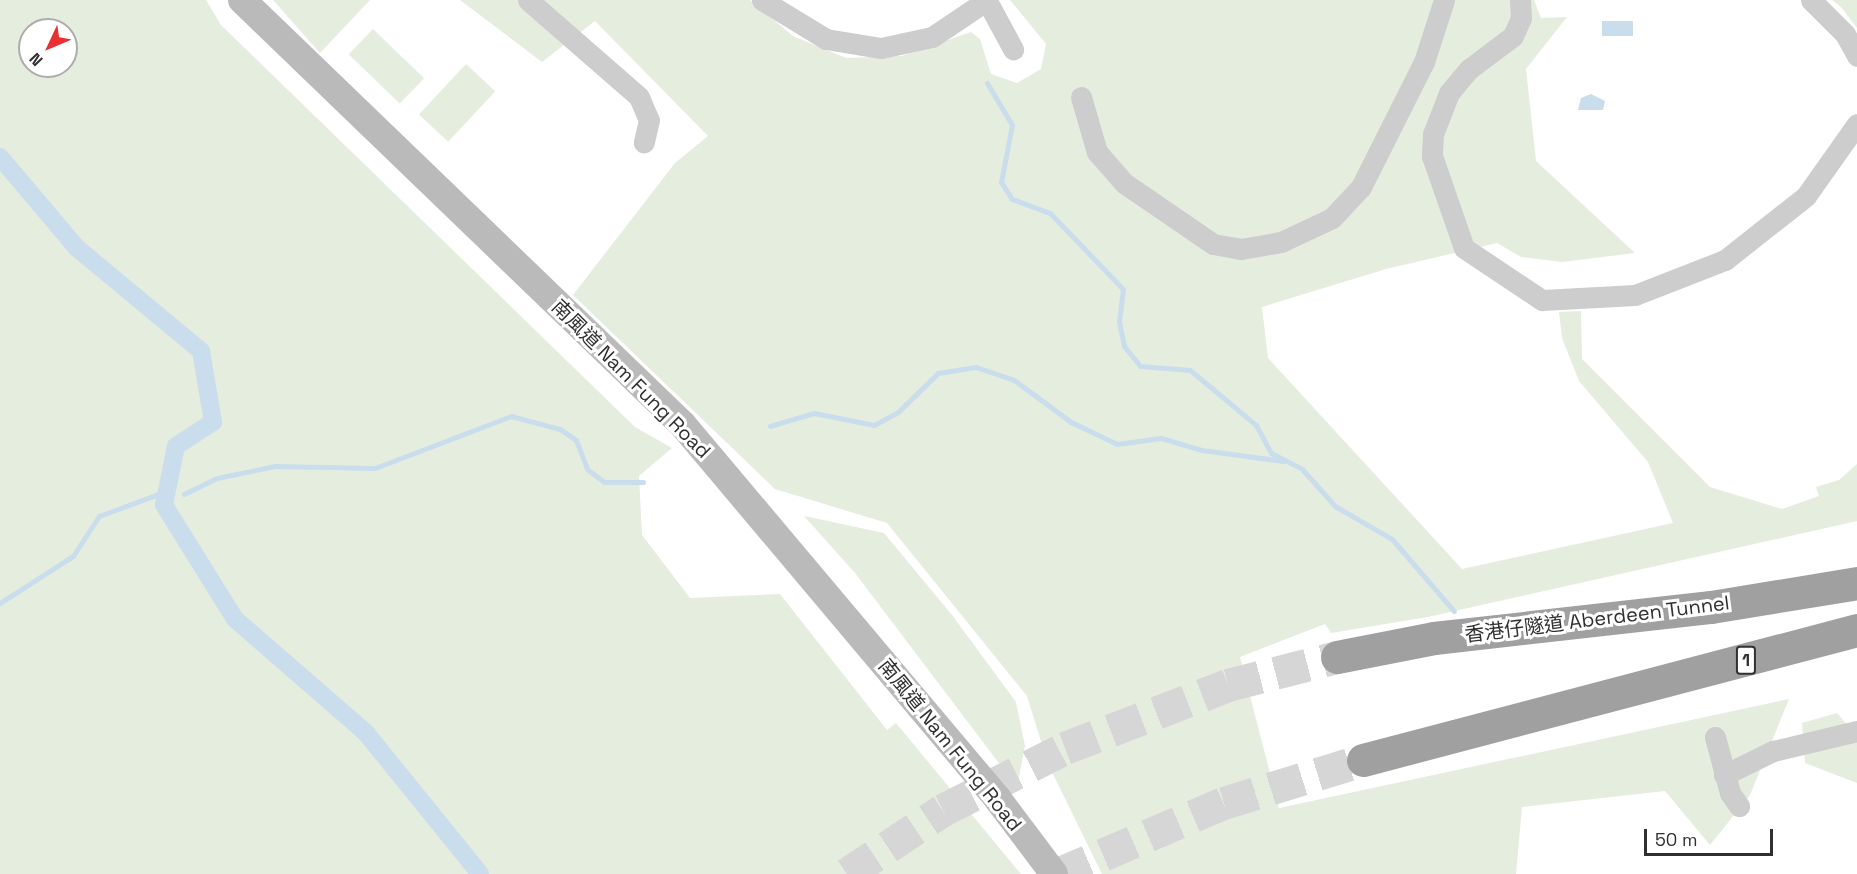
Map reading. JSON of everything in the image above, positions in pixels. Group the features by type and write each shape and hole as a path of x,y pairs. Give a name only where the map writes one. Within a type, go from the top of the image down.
{"highway":[{"name":"香港仔隧道 Aberdeen Tunnel","path":"1337,657 1434,638 1711,607 1857,583"},
{"name":"1","path":"1363,760 1857,630"}],"main road":[{"name":"南風道 Nam Fung Road","path":"242,0 683,425 997,798 1054,874"}],"street":[{"path":"528,0 639,97 649,120 644,142"},
{"path":"762,0 826,39 880,48 932,37 987,1 1013,49"},
{"path":"1081,97 1097,152 1124,183 1213,244 1241,249 1281,242 1332,218 1361,187 1424,62 1444,0"},
{"path":"1520,0 1521,18 1513,36 1469,69 1449,93 1433,134 1432,156 1464,248 1542,300 1635,295 1725,260 1806,196 1857,124"},
{"path":"1811,0 1845,34 1857,56"},
{"path":"1724,775 1773,751 1857,731"},
{"path":"1714,737 1724,775 1739,806"}],"green space":[{"path":"0,0 206,0 221,25 635,427 672,448 639,476 642,535 690,598 780,594 887,730 896,723 1021,874 0,874"},
{"path":"273,0 370,0 320,53"},
{"path":"460,0 750,0 793,36 846,58 902,56 971,32 980,39 991,74 1017,83 1041,69 1046,44 1010,0 1534,0 1541,18 1567,17 1526,69 1536,161 1635,253 1562,262 1521,257 1497,243 1386,269 1262,307 1268,358 1462,569 1673,523 1648,462 1579,381 1562,338 1559,312 1581,311 1582,359 1710,487 1782,509 1819,496 1816,487 1839,480 1857,464 1857,521 1428,617 1331,633 1325,624 1240,657 1279,808 1789,699 1750,795 1710,845 1665,791 1522,807 1516,874 1102,874 1048,764 1027,696 887,523 775,489 573,295 675,163 708,136 595,21 542,62"},
{"path":"1832,0 1857,0 1857,28 1841,7"},
{"path":"373,29 424,78 400,103 349,54"},
{"path":"466,64 495,91 448,142 419,114"},
{"path":"804,516 884,533 952,615 1016,702 1025,746 1017,787 855,573"},
{"path":"1837,713 1857,736 1857,783 1805,763 1802,723"}],"water":[{"path":"1602,21 1633,21 1633,36 1602,36"},
{"path":"1591,94 1605,101 1603,110 1578,110 1581,98"}],"waterway":[{"path":"987,83 1012,125 1001,182 1012,199 1050,213 1123,289 1119,322 1124,346 1140,366 1190,370 1256,425 1271,453 1302,469 1335,506 1392,539 1454,611"},
{"path":"0,157 77,248 201,351 213,422 176,446 164,505 235,619 366,733 480,874"},
{"path":"770,426 814,413 874,425 898,412 938,373 976,367 1014,380 1071,422 1117,444 1161,438 1202,450 1283,461"},
{"path":"184,494 217,478 275,466 375,468 511,416 560,429 576,440 587,469 604,482 643,482"},
{"path":"0,603 73,556 99,516 156,495"}],"tunnel":[{"path":"847,874 943,810 1065,748 1228,685 1337,657"},
{"path":"1058,874 1224,803 1363,760"}]}
